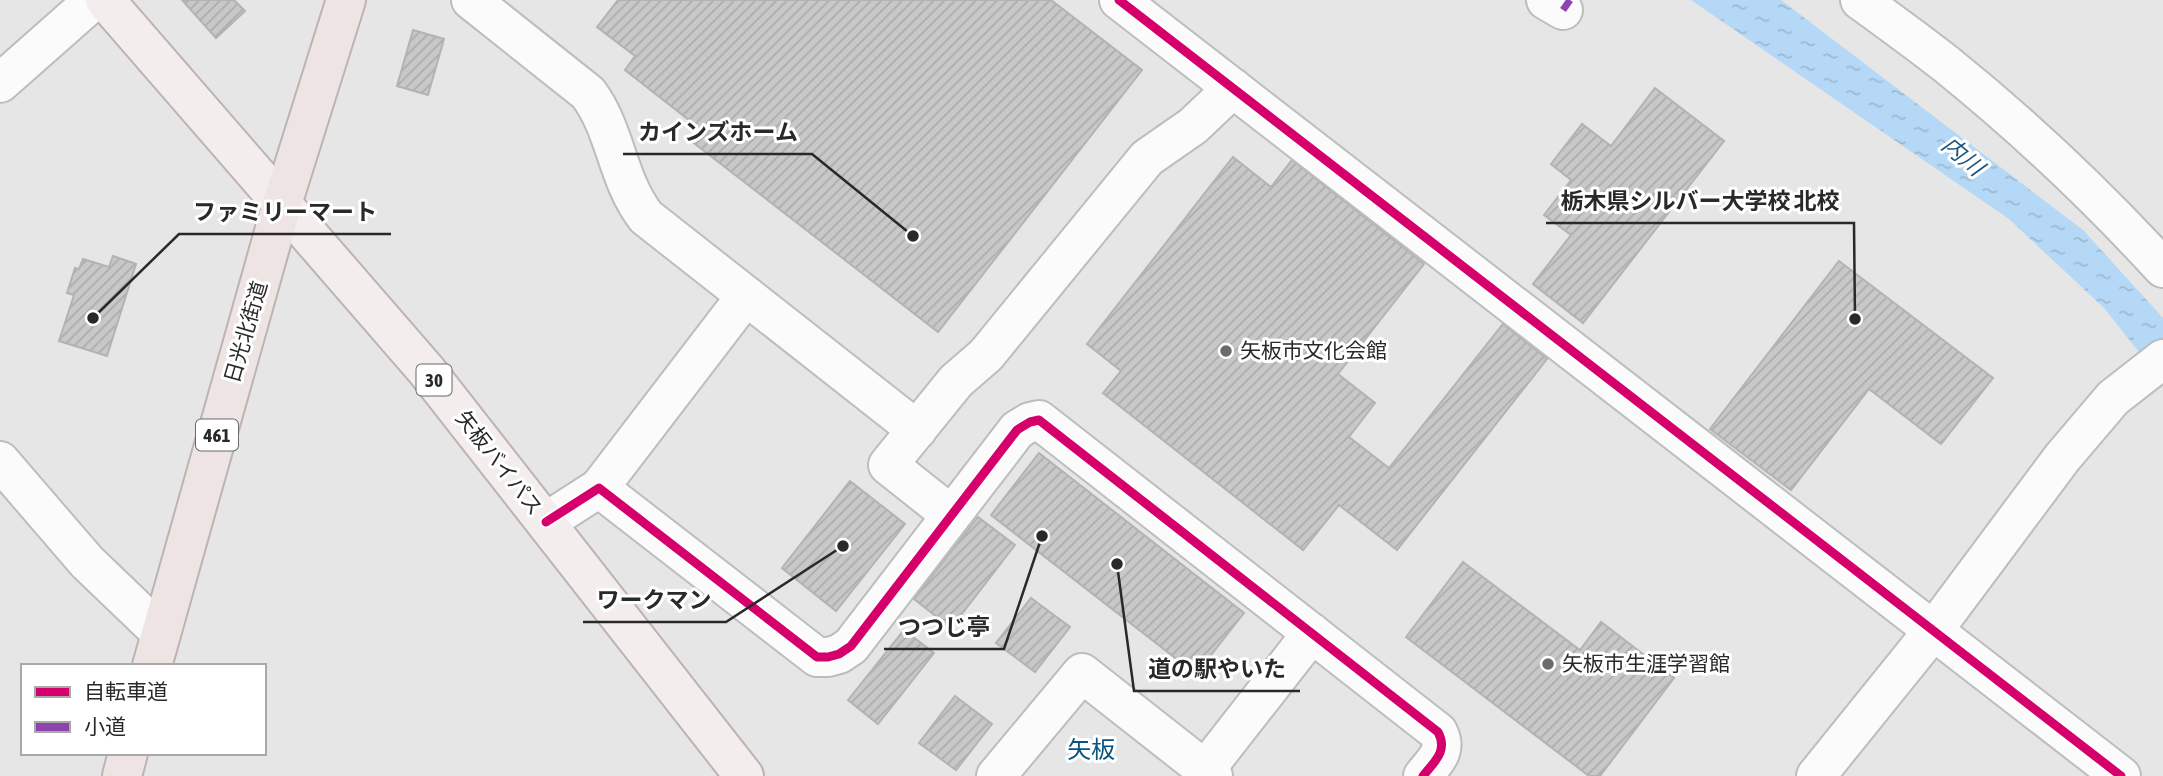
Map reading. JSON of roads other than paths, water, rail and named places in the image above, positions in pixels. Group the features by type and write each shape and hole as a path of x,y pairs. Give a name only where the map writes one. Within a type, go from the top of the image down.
{"highway":[{"name":"日光北街道","path":"156,649 282,204 346,0"},
{"path":"122,776 127,755"}],"main road":[{"name":"矢板バイパス","path":"105,0 426,370 744,776"}],"street":[{"path":"0,83 94,0"},
{"path":"471,0 511,13 600,109 627,186 646,217 917,430"},
{"path":"1119,0 2122,776"},
{"path":"1860,0 1946,64 2057,160 2110,210 2163,268"},
{"path":"951,515 888,465 956,381 986,355 1147,158 1193,126 1233,88"},
{"path":"546,522 599,488 746,296"},
{"path":"1816,776 1933,631 2062,458 2113,398 2163,359"},
{"path":"599,488 817,657 828,657 851,646 1017,430 1039,420 1438,732 1443,741 1442,752 1423,776"},
{"path":"0,461 87,562 156,649"},
{"path":"996,776 1083,673 1209,773 1312,633"}],"water":[{"name":"内川","path":"1691,0 1781,0 2083,230 2163,318 2163,382 2104,308 2009,219"}],"place":[{"name":"カインズホーム","path":"913,236"},
{"name":"ファミリーマート","path":"93,318"},
{"name":"栃木県シルバー大学校 北校","path":"1855,319"},
{"name":"矢板市文化会館","path":"1226,351"},
{"name":"つつじ亭","path":"1042,536"},
{"name":"ワークマン","path":"843,546"},
{"name":"道の駅やいた","path":"1117,564"},
{"name":"矢板市生涯学習館","path":"1548,664"}],"district":[{"name":"矢板","path":"1091,750"}]}
